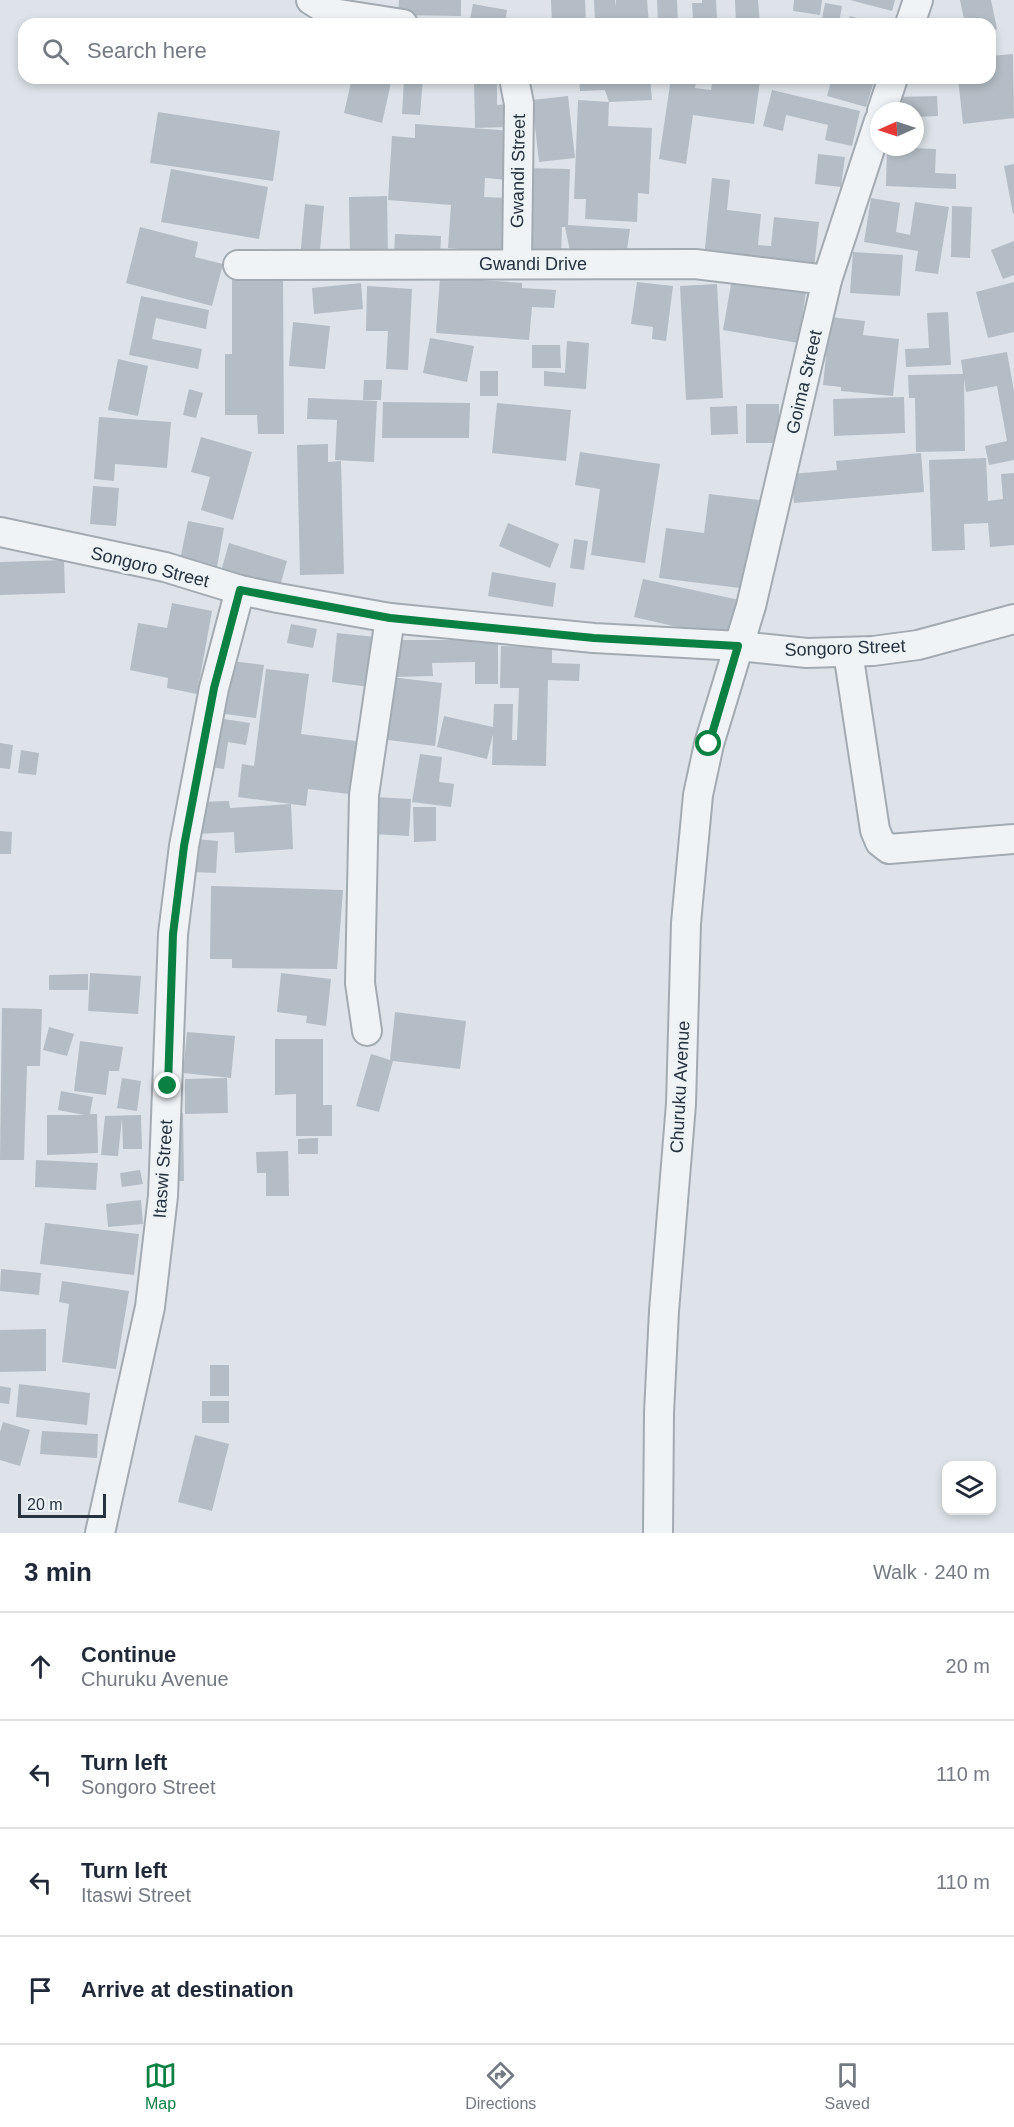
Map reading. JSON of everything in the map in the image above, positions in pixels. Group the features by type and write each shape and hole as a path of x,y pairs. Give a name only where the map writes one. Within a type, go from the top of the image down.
{"street":[{"path":"311,0 332,13 364,18"},
{"path":"912,18 918,0"},
{"name":"Gwandi Street","path":"515,84 519,104 517,264"},
{"path":"885,102 891,84"},
{"name":"Goima Street","path":"738,646 751,606 827,280 870,149"},
{"name":"Gwandi Drive","path":"238,265 695,264 827,280"},
{"name":"Songoro Street","path":"0,532 165,567 240,590 390,618 594,638 738,646 807,653 848,652 918,645 1014,620"},
{"name":"Itaswi Street","path":"100,1533 150,1307 163,1196 173,934 184,846 214,688 240,590"},
{"path":"367,1031 360,983 364,795 390,618"},
{"name":"Churuku Avenue","path":"658,1533 660,1391 672,1201 681,1104 686,923 698,795 709,744 738,646"},
{"path":"848,652 874,830 880,842 889,849 1014,839"}],"building":[{"path":"399,0 461,0 461,16 398,15"},
{"path":"551,0 585,0 586,18 552,18"},
{"path":"594,0 615,0 616,7 616,0 647,0 648,18 595,18"},
{"path":"657,0 677,0 678,18 658,18"},
{"path":"702,0 716,0 717,18 693,18 692,3 702,3"},
{"path":"735,0 758,0 760,18 736,18"},
{"path":"794,0 822,0 820,15 793,11"},
{"path":"850,0 895,0 892,11"},
{"path":"960,0 991,0 995,18 964,18"},
{"path":"825,3 842,6 840,18 822,18"},
{"path":"473,4 507,10 506,18 470,18"},
{"path":"1013,54 1014,118 963,124 959,84 996,84 996,55"},
{"path":"351,84 391,84 382,123 344,113"},
{"path":"404,84 423,84 420,115 402,114"},
{"path":"474,84 497,84 497,105 508,104 508,127 475,128"},
{"path":"579,84 651,84 652,100 609,102 605,90 580,91"},
{"path":"670,84 696,84 695,88 711,90 712,84 760,84 754,124 693,115 686,164 659,159"},
{"path":"830,84 873,84 866,107 827,96"},
{"path":"772,90 860,111 852,146 825,140 828,125 786,115 783,131 763,126"},
{"path":"568,96 575,158 539,162 532,100"},
{"path":"937,96 938,116 924,117 924,102 896,102 896,97"},
{"path":"578,100 609,102 608,126 652,128 649,194 638,193 637,222 585,219 586,199 574,199"},
{"path":"158,112 280,131 273,181 150,163"},
{"path":"415,124 512,131 508,180 485,178 484,197 511,198 507,253 448,248 451,205 388,200 392,136 415,138"},
{"path":"924,149 936,149 935,173 956,174 956,189 886,186 887,156 924,156"},
{"path":"818,154 845,157 841,187 815,184"},
{"path":"1014,164 1014,213 1013,214 1004,166"},
{"path":"524,168 570,169 568,225 630,229 626,257 570,251 565,227 562,227 561,258 522,258"},
{"path":"171,169 268,187 259,239 161,222"},
{"path":"712,178 730,180 727,210 761,214 758,245 771,246 774,217 819,222 814,269 704,258"},
{"path":"387,196 388,259 350,261 349,197"},
{"path":"871,198 900,203 896,232 910,235 915,202 949,207 938,274 915,271 918,251 864,242"},
{"path":"305,204 324,206 319,261 300,259"},
{"path":"952,206 972,207 970,258 951,257"},
{"path":"140,227 198,242 195,257 223,264 212,306 126,283"},
{"path":"395,234 441,236 440,260 394,258"},
{"path":"1014,241 1014,275 1003,279 991,250"},
{"path":"853,252 903,255 900,296 850,293"},
{"path":"733,273 807,286 798,343 723,330"},
{"path":"440,277 522,283 522,288 556,290 554,308 532,307 529,340 436,333"},
{"path":"283,278 284,434 258,434 257,415 225,415 225,354 232,354 232,279"},
{"path":"637,282 673,286 666,341 652,339 653,327 631,324"},
{"path":"1014,282 1014,332 988,338 976,292"},
{"path":"361,283 363,309 314,314 312,288"},
{"path":"717,284 723,398 686,400 680,286"},
{"path":"367,286 412,289 408,370 386,369 388,331 366,331"},
{"path":"141,296 209,310 206,329 156,318 152,339 202,349 198,369 129,355"},
{"path":"948,312 951,365 906,367 905,349 929,348 927,313"},
{"path":"830,317 865,321 863,335 899,339 893,396 841,391 841,387 823,385"},
{"path":"293,322 330,326 325,369 289,366"},
{"path":"430,338 474,346 467,382 423,373"},
{"path":"567,341 589,343 586,389 544,386 544,371 565,373"},
{"path":"532,345 560,345 561,368 532,368"},
{"path":"1007,352 1014,391 1014,460 989,465 985,446 1007,441 997,386 966,392 964,379 965,451 916,452 915,398 909,398 908,375 963,374 961,360"},
{"path":"118,359 148,366 138,416 108,410"},
{"path":"480,371 498,371 498,396 480,396"},
{"path":"364,380 382,380 381,400 363,400"},
{"path":"189,389 203,393 196,418 183,415"},
{"path":"904,397 905,433 834,436 833,399"},
{"path":"308,398 377,401 374,462 335,460 337,420 307,419"},
{"path":"383,402 470,403 469,438 382,438"},
{"path":"497,403 571,410 566,461 492,453"},
{"path":"746,404 779,404 779,443 746,443"},
{"path":"737,406 738,434 711,435 710,407"},
{"path":"99,417 171,422 167,468 115,464 114,481 94,479"},
{"path":"201,437 252,452 233,520 201,510 210,477 191,472"},
{"path":"328,444 328,462 341,461 344,574 300,575 297,445"},
{"path":"580,452 660,464 645,563 591,555 600,489 575,485"},
{"path":"921,453 924,492 794,503 791,474 837,470 836,461"},
{"path":"986,458 988,501 1003,499 1001,474 1014,473 1014,545 990,547 988,523 964,524 965,550 932,551 929,460"},
{"path":"93,486 119,488 116,526 90,524"},
{"path":"709,494 759,500 748,589 659,578 666,528 704,533"},
{"path":"188,521 224,528 217,567 180,560"},
{"path":"508,523 559,544 550,568 499,546"},
{"path":"574,539 588,541 584,570 570,568"},
{"path":"229,543 287,561 278,593 220,575"},
{"path":"64,560 65,593 0,595 0,562"},
{"path":"492,572 556,583 553,607 488,596"},
{"path":"643,579 739,600 730,639 634,617"},
{"path":"172,603 212,611 197,694 167,688 168,678 130,670 138,623 167,628"},
{"path":"291,624 317,629 313,648 287,643"},
{"path":"337,633 375,637 369,687 332,682"},
{"path":"395,640 498,640 498,684 475,684 475,662 432,663 433,676 395,677"},
{"path":"501,646 552,647 552,663 580,664 579,681 548,680 546,766 492,765 493,734 487,759 437,747 444,716 493,727 494,704 513,704 512,740 517,740 519,688 500,688"},
{"path":"224,660 264,665 256,718 217,713"},
{"path":"266,669 309,674 301,734 356,741 349,794 308,789 306,806 238,797 242,764 254,766"},
{"path":"390,677 442,683 435,746 381,739"},
{"path":"211,717 250,723 246,745 228,742 224,769 204,766"},
{"path":"0,743 13,745 10,769 0,768"},
{"path":"21,750 39,753 36,775 18,773"},
{"path":"420,754 442,757 439,782 454,784 451,807 412,802"},
{"path":"374,797 411,799 409,836 372,834"},
{"path":"229,801 230,808 291,804 293,849 235,853 234,832 198,834 196,802"},
{"path":"413,807 436,807 436,841 414,842"},
{"path":"0,831 12,832 11,854 0,854"},
{"path":"195,839 218,841 216,873 192,872"},
{"path":"211,886 343,890 337,969 232,968 232,959 210,959"},
{"path":"90,973 141,976 138,1014 88,1011"},
{"path":"281,973 331,979 326,1026 306,1023 307,1016 277,1012"},
{"path":"88,974 88,990 49,990 49,975"},
{"path":"2,1008 42,1009 40,1066 27,1066 24,1160 0,1160"},
{"path":"395,1012 466,1021 460,1069 393,1061 379,1112 356,1106 371,1054 390,1060"},
{"path":"49,1027 74,1034 67,1056 43,1050"},
{"path":"187,1032 235,1036 231,1078 183,1073"},
{"path":"275,1039 323,1039 323,1105 332,1105 332,1136 296,1136 296,1094 275,1095"},
{"path":"80,1041 123,1047 119,1071 109,1071 106,1095 74,1091"},
{"path":"122,1078 141,1081 137,1111 117,1108"},
{"path":"227,1078 228,1113 185,1114 185,1079"},
{"path":"61,1091 93,1097 90,1114 97,1114 98,1153 47,1155 47,1115 84,1115 58,1110"},
{"path":"183,1113 184,1181 158,1182 157,1114"},
{"path":"141,1115 142,1149 123,1149 122,1118 118,1156 101,1155 105,1116"},
{"path":"318,1138 318,1154 298,1154 298,1139"},
{"path":"288,1151 289,1196 266,1196 266,1173 257,1173 256,1152"},
{"path":"36,1160 98,1163 96,1190 35,1187"},
{"path":"140,1170 143,1184 122,1187 120,1173"},
{"path":"141,1200 143,1224 108,1227 106,1204"},
{"path":"45,1223 139,1234 134,1275 40,1264"},
{"path":"1,1269 41,1273 39,1295 0,1291"},
{"path":"62,1281 129,1291 116,1369 62,1362 69,1304 59,1302"},
{"path":"46,1329 46,1371 0,1372 0,1330"},
{"path":"210,1365 229,1365 229,1396 210,1396"},
{"path":"19,1384 90,1393 87,1425 16,1417"},
{"path":"0,1386 11,1388 9,1404 0,1403"},
{"path":"202,1401 229,1401 229,1423 202,1423"},
{"path":"3,1422 30,1430 20,1466 0,1460 0,1432"},
{"path":"42,1431 98,1434 97,1458 40,1454"},
{"path":"195,1435 229,1444 212,1511 178,1502"}],"route":[{"path":"168,1086 173,934 184,846 214,688 240,590 390,618 594,638 738,646 709,744"}]}
